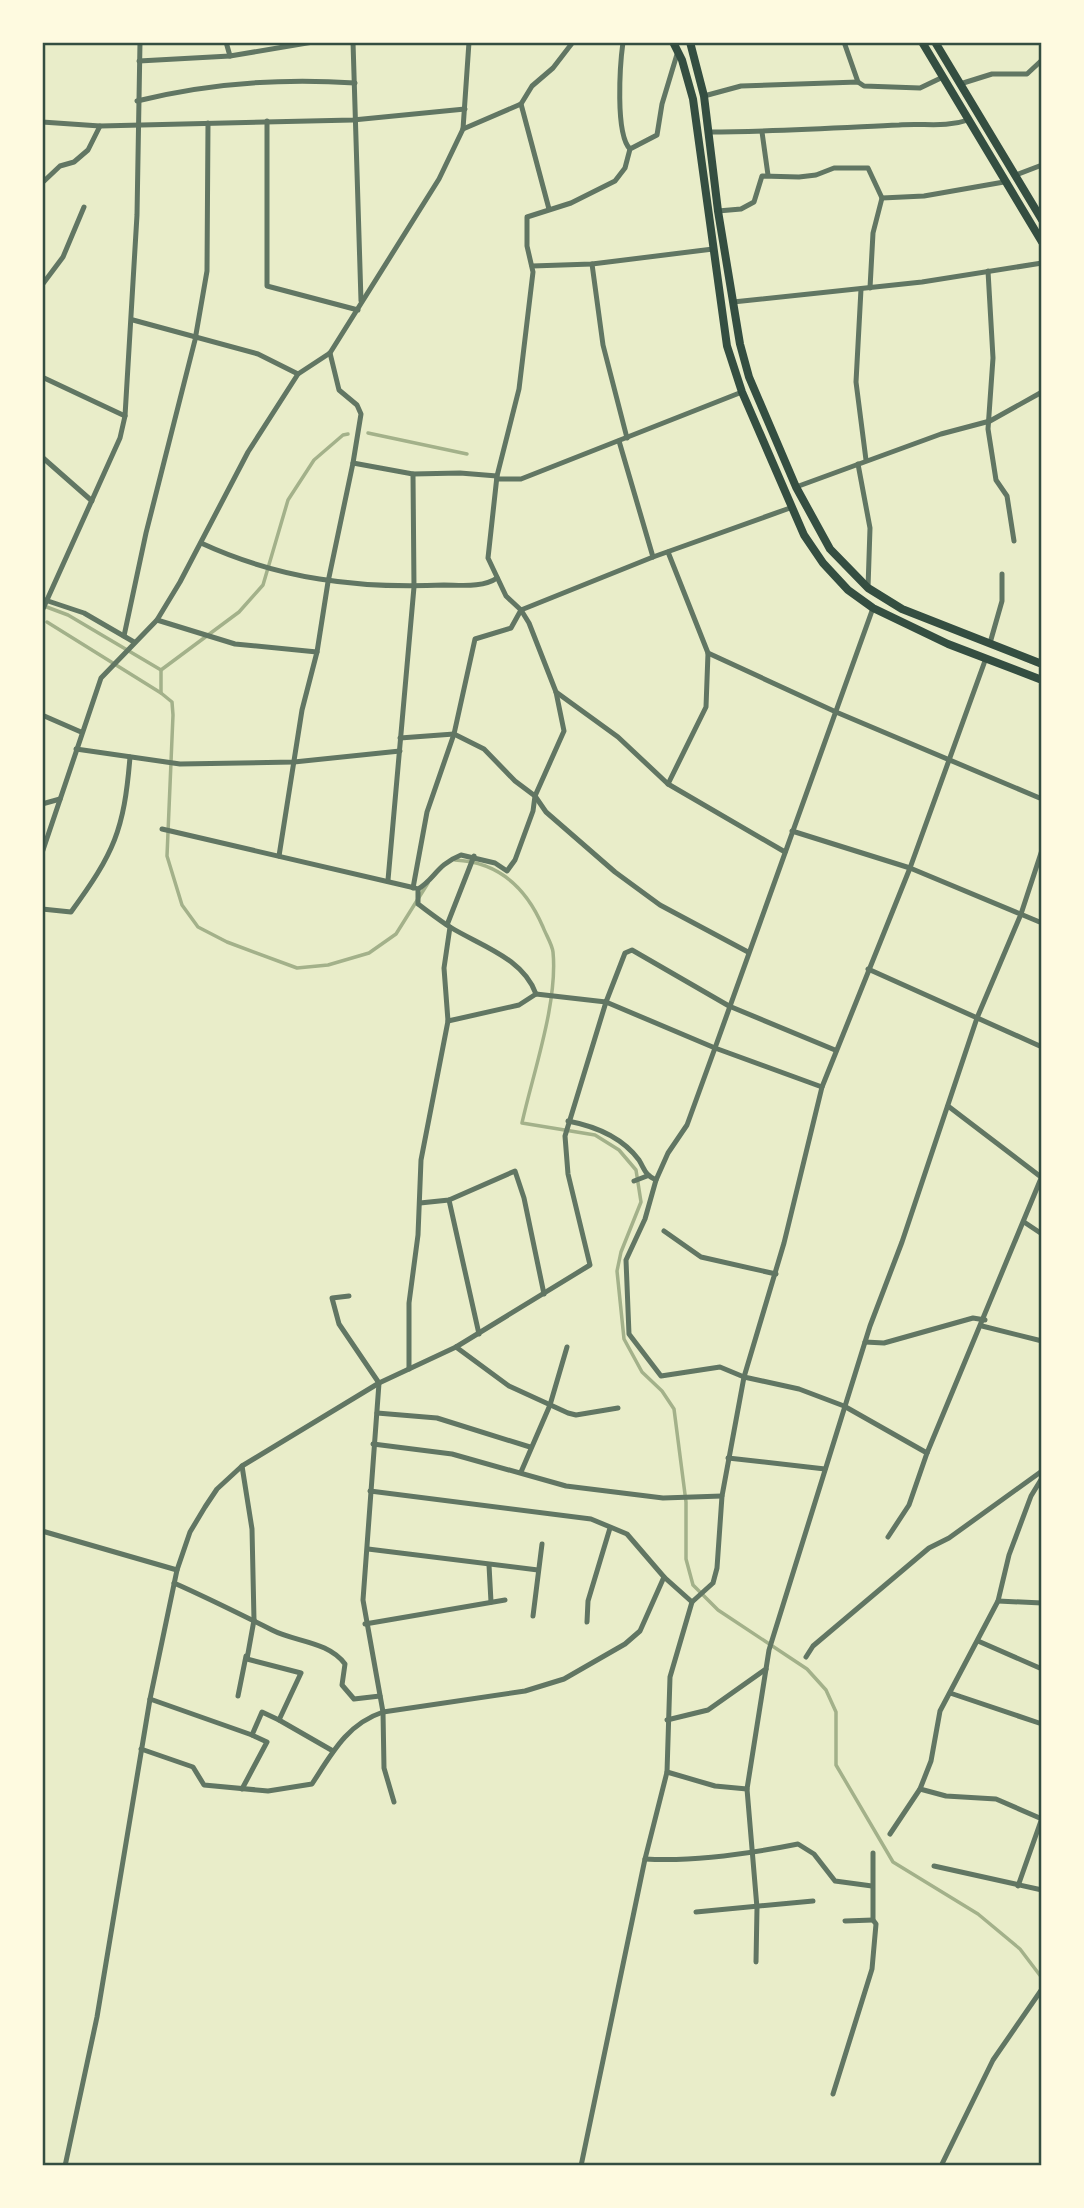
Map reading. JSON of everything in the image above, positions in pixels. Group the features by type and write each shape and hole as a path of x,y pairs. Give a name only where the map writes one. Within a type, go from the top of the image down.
{"main road":[{"path":"673,42 693,99 727,346 742,392 790,508 823,563 848,590 873,608 1042,680"},
{"path":"690,42 704,96 718,211 740,344 749,377 796,487 830,549 868,588 902,610 1042,664"},
{"path":"922,42 1042,242"},
{"path":"935,42 1042,220"}],"street":[{"path":"42,611 120,438 125,416 133,320 140,42"},
{"path":"226,42 230,57"},
{"path":"139,61 230,57 313,42"},
{"path":"353,42 353,120 358,152 359,307"},
{"path":"42,853 101,678 157,620 248,452 298,374 330,353 439,179 463,129 469,42"},
{"path":"463,129 521,104 531,86 553,68 573,42"},
{"path":"415,888 446,861 461,855 474,856 507,871 515,860 529,824 535,796 564,731 556,692 522,610 506,596 488,558 497,478 519,389 532,266 527,246 527,217 598,192 615,181 625,168 630,149 624,139 621,100 623,42"},
{"path":"844,42 858,82"},
{"path":"630,149 657,135 662,104 678,51"},
{"path":"960,84 992,74 1027,74 1042,60"},
{"path":"704,96 741,86 858,82 864,86 920,88 943,77"},
{"path":"137,101 251,81 355,83"},
{"path":"521,104 549,209"},
{"path":"42,122 100,126 353,120 465,109"},
{"path":"709,132 762,132 904,124 952,126 968,120"},
{"path":"267,121 267,286 359,307"},
{"path":"124,636 146,533 195,340 207,271 208,123"},
{"path":"42,183 60,166 74,162 88,150 100,126"},
{"path":"762,132 768,175"},
{"path":"1016,175 1042,165"},
{"path":"718,211 741,209 754,202 760,178 768,175 799,177 816,175 834,167 868,168 882,198 873,233 870,288"},
{"path":"882,198 924,196 1004,182"},
{"path":"42,285 64,257 84,207"},
{"path":"532,266 592,264 713,249"},
{"path":"733,302 870,288 1042,262"},
{"path":"592,264 603,345 627,438"},
{"path":"988,271 993,358 988,429 996,480 1007,496 1014,541"},
{"path":"861,289 856,382 866,460"},
{"path":"133,320 195,340 258,354 298,374"},
{"path":"279,856 302,710 317,652 327,582 354,463 360,414 357,405 339,390 330,353"},
{"path":"42,377 125,416"},
{"path":"354,463 413,474 460,472 521,479 742,392"},
{"path":"796,487 941,434 990,421 1042,392"},
{"path":"619,441 653,557"},
{"path":"42,457 92,501"},
{"path":"858,464 870,528 868,588"},
{"path":"388,880 414,587 413,474"},
{"path":"540,994 531,979 520,969 448,926 418,904 415,888 427,812 454,734 473,641 477,637 512,628 522,610 653,557 790,508"},
{"path":"201,543 264,569 327,582 372,587 414,587 485,584 496,578"},
{"path":"668,552 708,653 706,707 668,784"},
{"path":"990,643 1002,601 1002,574"},
{"path":"45,600 84,613 134,642"},
{"path":"873,608 687,1125 668,1153 656,1181 645,1219 626,1260 629,1334 661,1376 720,1367 744,1377 799,1389 844,1406 927,1453"},
{"path":"157,620 235,644 317,652"},
{"path":"708,653 948,761 1042,799"},
{"path":"581,2166 645,1858 667,1772 670,1676 695,1600 708,1589 717,1568 722,1496 744,1377 776,1274 821,1087 910,868 986,658"},
{"path":"556,692 618,737 668,784 785,852"},
{"path":"42,715 82,732"},
{"path":"400,738 454,734 484,749 515,781 535,796 546,812 615,872 660,905 748,952"},
{"path":"76,749 180,764 294,762 400,751"},
{"path":"42,909 71,912 102,869 114,848 127,799 130,757"},
{"path":"42,804 60,799"},
{"path":"162,829 415,888"},
{"path":"792,831 910,868 1042,923"},
{"path":"756,1962 757,1908 747,1789 769,1650 865,1342 977,1018 1021,914 1042,850"},
{"path":"409,1369 409,1303 420,1203 423,1141 448,1021 444,968 448,926 474,856"},
{"path":"65,2166 97,2017 141,1749 174,1583 190,1532 217,1489 243,1466 379,1383 456,1347 590,1265 568,1174 565,1136 625,953 632,950 729,1006 835,1050"},
{"path":"868,969 1042,1047"},
{"path":"448,1021 519,1005 540,994 607,1002 715,1048 821,1087"},
{"path":"888,1537 909,1505 927,1453 985,1320 1042,1176 990,1142 948,1106"},
{"path":"568,1121 593,1126 613,1138 639,1161 647,1176 656,1181"},
{"path":"420,1203 449,1200 515,1171 524,1198 544,1294"},
{"path":"634,1181 647,1176"},
{"path":"449,1200 479,1334"},
{"path":"1024,1222 1042,1234"},
{"path":"664,1231 701,1257 776,1274"},
{"path":"349,1296 332,1298 338,1324 379,1383 363,1600 383,1712 384,1768 394,1802"},
{"path":"865,1342 884,1343 972,1318 985,1320"},
{"path":"982,1326 1042,1341"},
{"path":"456,1347 509,1386 576,1415 618,1408"},
{"path":"521,1472 550,1405 567,1347"},
{"path":"377,1413 437,1419 530,1447"},
{"path":"373,1444 452,1454 565,1486 663,1498 722,1496"},
{"path":"728,1458 825,1469"},
{"path":"243,1466 252,1529 254,1620 247,1659 301,1673 279,1720"},
{"path":"806,1657 813,1646 929,1548 948,1538 1042,1471"},
{"path":"890,1834 920,1789 931,1761 940,1711 998,1601 1009,1555 1031,1496 1042,1478"},
{"path":"370,1491 591,1519 627,1534 664,1577 695,1600"},
{"path":"586,1622 588,1601 610,1528"},
{"path":"42,1531 177,1570"},
{"path":"533,1616 542,1544"},
{"path":"368,1549 538,1570"},
{"path":"489,1565 491,1602"},
{"path":"141,1749 193,1767 204,1785 268,1791 312,1784 348,1731 366,1718 383,1712 525,1691 564,1679 625,1644 640,1631 664,1577"},
{"path":"174,1583 275,1632 305,1640 341,1659 345,1664 342,1685 354,1699 380,1696"},
{"path":"366,1624 505,1600"},
{"path":"998,1601 1042,1603"},
{"path":"238,1696 254,1620"},
{"path":"978,1641 1042,1669"},
{"path":"667,1720 708,1710 765,1669"},
{"path":"950,1693 1042,1724"},
{"path":"150,1699 267,1742 242,1789"},
{"path":"252,1735 262,1712 333,1751"},
{"path":"667,1772 715,1786 747,1789"},
{"path":"920,1789 946,1796 996,1799 1042,1818 1018,1886"},
{"path":"645,1858 673,1860 753,1853 798,1844 814,1854 835,1881 872,1886"},
{"path":"833,2094 872,1969 876,1924 873,1920 873,1853"},
{"path":"934,1866 1042,1890"},
{"path":"696,1912 813,1901"},
{"path":"845,1921 873,1920"},
{"path":"941,2166 993,2060 1042,1990"}],"waterway":[{"path":"368,433 467,454"},
{"path":"161,670 239,612 263,585 288,500 314,460 343,435 348,434"},
{"path":"44,606 68,615 161,670 161,693 172,702 173,715 167,856 182,905 198,927 227,942 297,968 328,965 369,953 396,934 428,883"},
{"path":"47,622 161,693"},
{"path":"455,860 485,866 509,879 536,913 552,949 552,993 544,1038 522,1123 595,1135 619,1150 636,1170 641,1202 621,1252 617,1271 624,1339 642,1372 662,1391 674,1409 686,1502 686,1559 693,1585 718,1610 807,1669 826,1690 836,1712 836,1765 893,1862 978,1914 1020,1949 1042,1978"}]}
